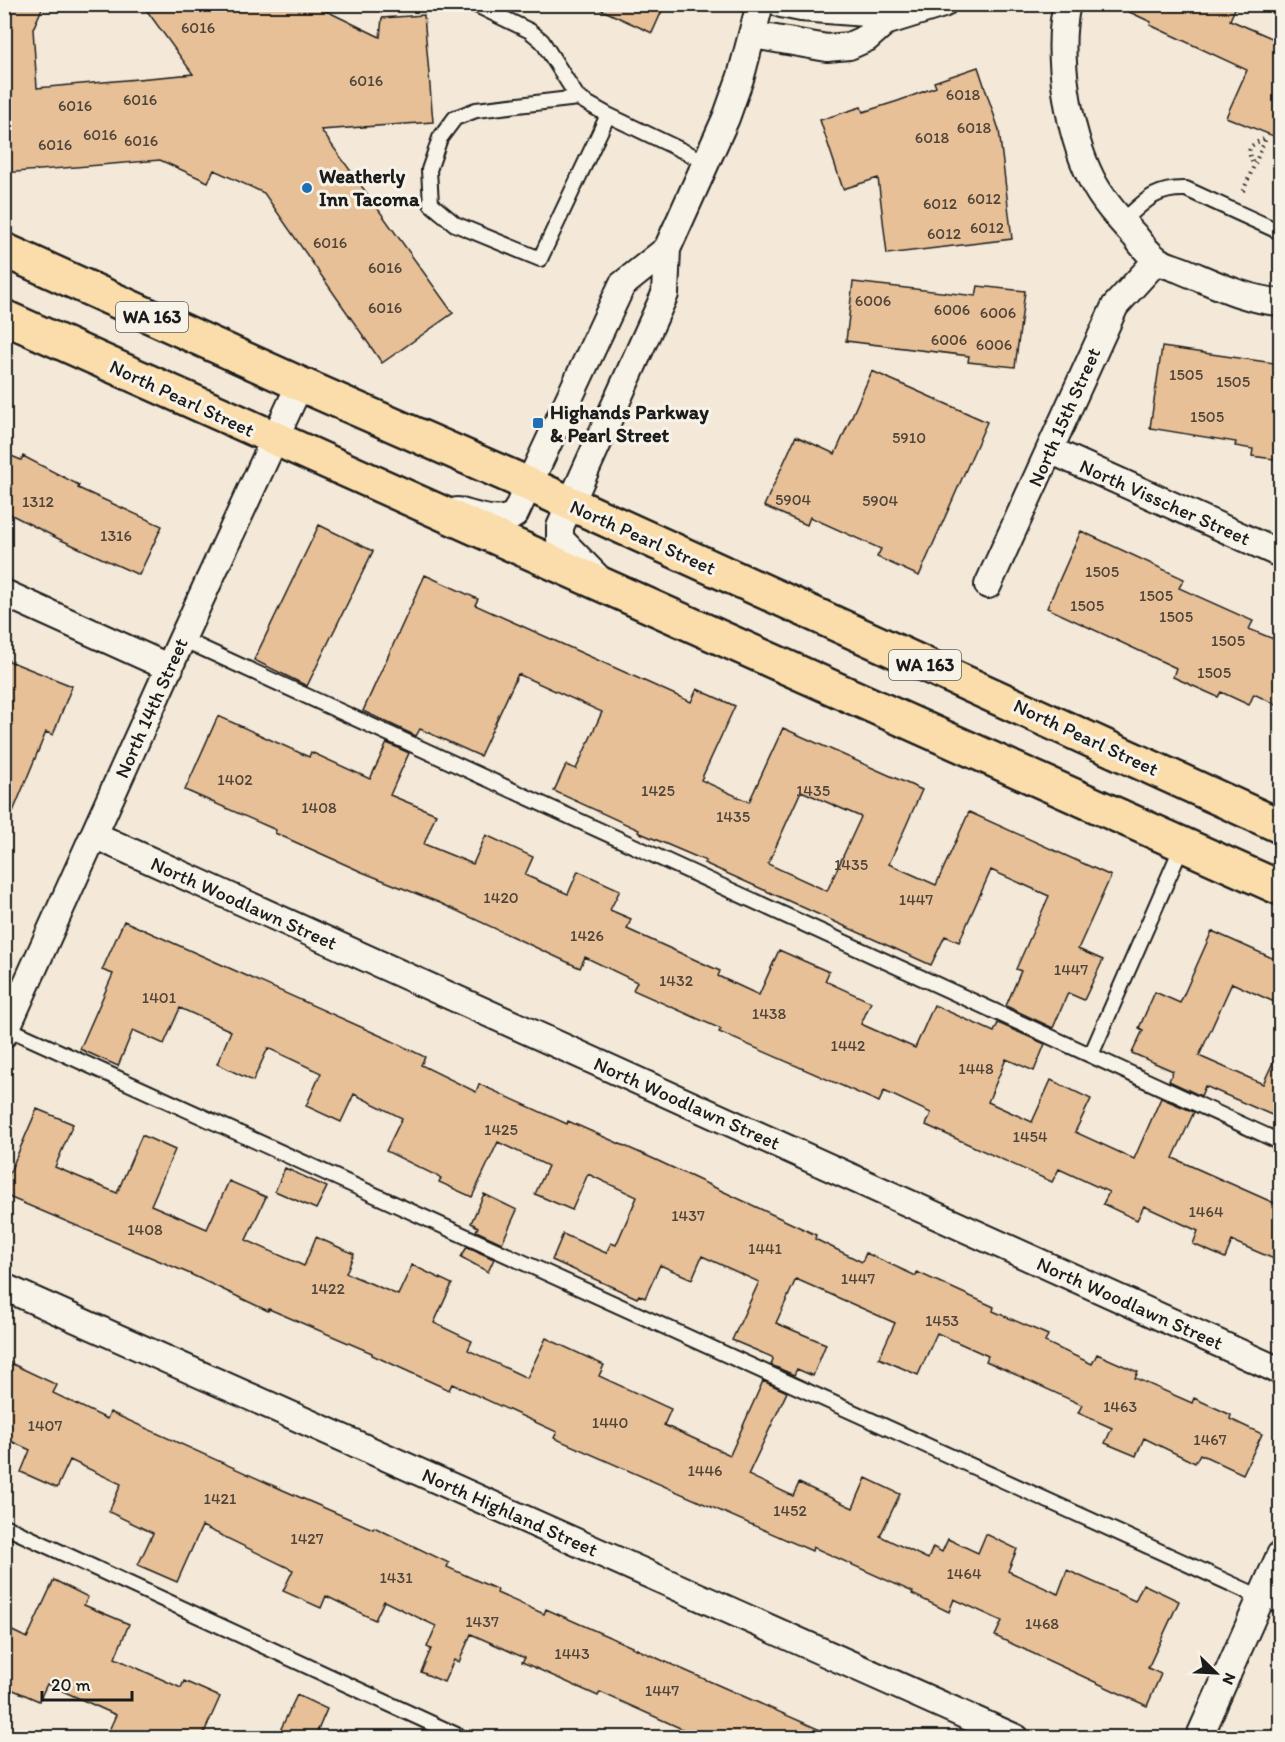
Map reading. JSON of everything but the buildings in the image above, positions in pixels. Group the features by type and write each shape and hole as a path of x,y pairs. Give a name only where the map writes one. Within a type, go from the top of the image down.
{"main road":[{"name":"North Pearl Street","path":"4,250 528,484 1281,826"},
{"name":"North Pearl Street","path":"4,316 612,592 1281,888"}],"street":[{"path":"612,592 560,538 560,528 665,294 667,249 726,118 753,35 760,4"},
{"path":"781,4 801,8 866,13 885,22"},
{"path":"753,35 826,48 849,46 867,38 885,22 943,4"},
{"path":"1062,5 1065,86 1071,118 1081,154 1092,180 1122,222 1157,260 1249,297 1281,302"},
{"path":"419,503 501,521 515,514 622,285 667,249"},
{"name":"North 15th Street","path":"988,585 1115,306 1157,260"},
{"name":"North 14th Street","path":"6,1030 300,384"},
{"name":"North Visscher Street","path":"1050,450 1281,554"},
{"path":"4,593 170,668"},
{"name":"North Woodlawn Street","path":"94,836 1281,1371"},
{"name":"North Highland Street","path":"4,1287 1016,1737"},
{"path":"1199,1737 1271,1602 1281,1555"}],"lane":[{"path":"474,4 530,31 542,41 578,98 706,162"},
{"path":"578,98 476,110 455,118 440,138 429,170 431,204 455,224 540,259 608,115"},
{"path":"1122,222 1151,196 1169,188 1186,189 1281,232"},
{"path":"182,639 1281,1142"},
{"path":"1090,1055 1183,844"},
{"path":"6,1030 1271,1602"},
{"path":"4,1526 463,1737"}],"path":[{"path":"1234,211 1254,166 1266,138 1252,145 1249,150 1254,166"}],"place":[{"name":"Weatherly Inn Tacoma","path":"307,188"},
{"name":"Highands Parkway & Pearl Street","path":"538,423"}]}
